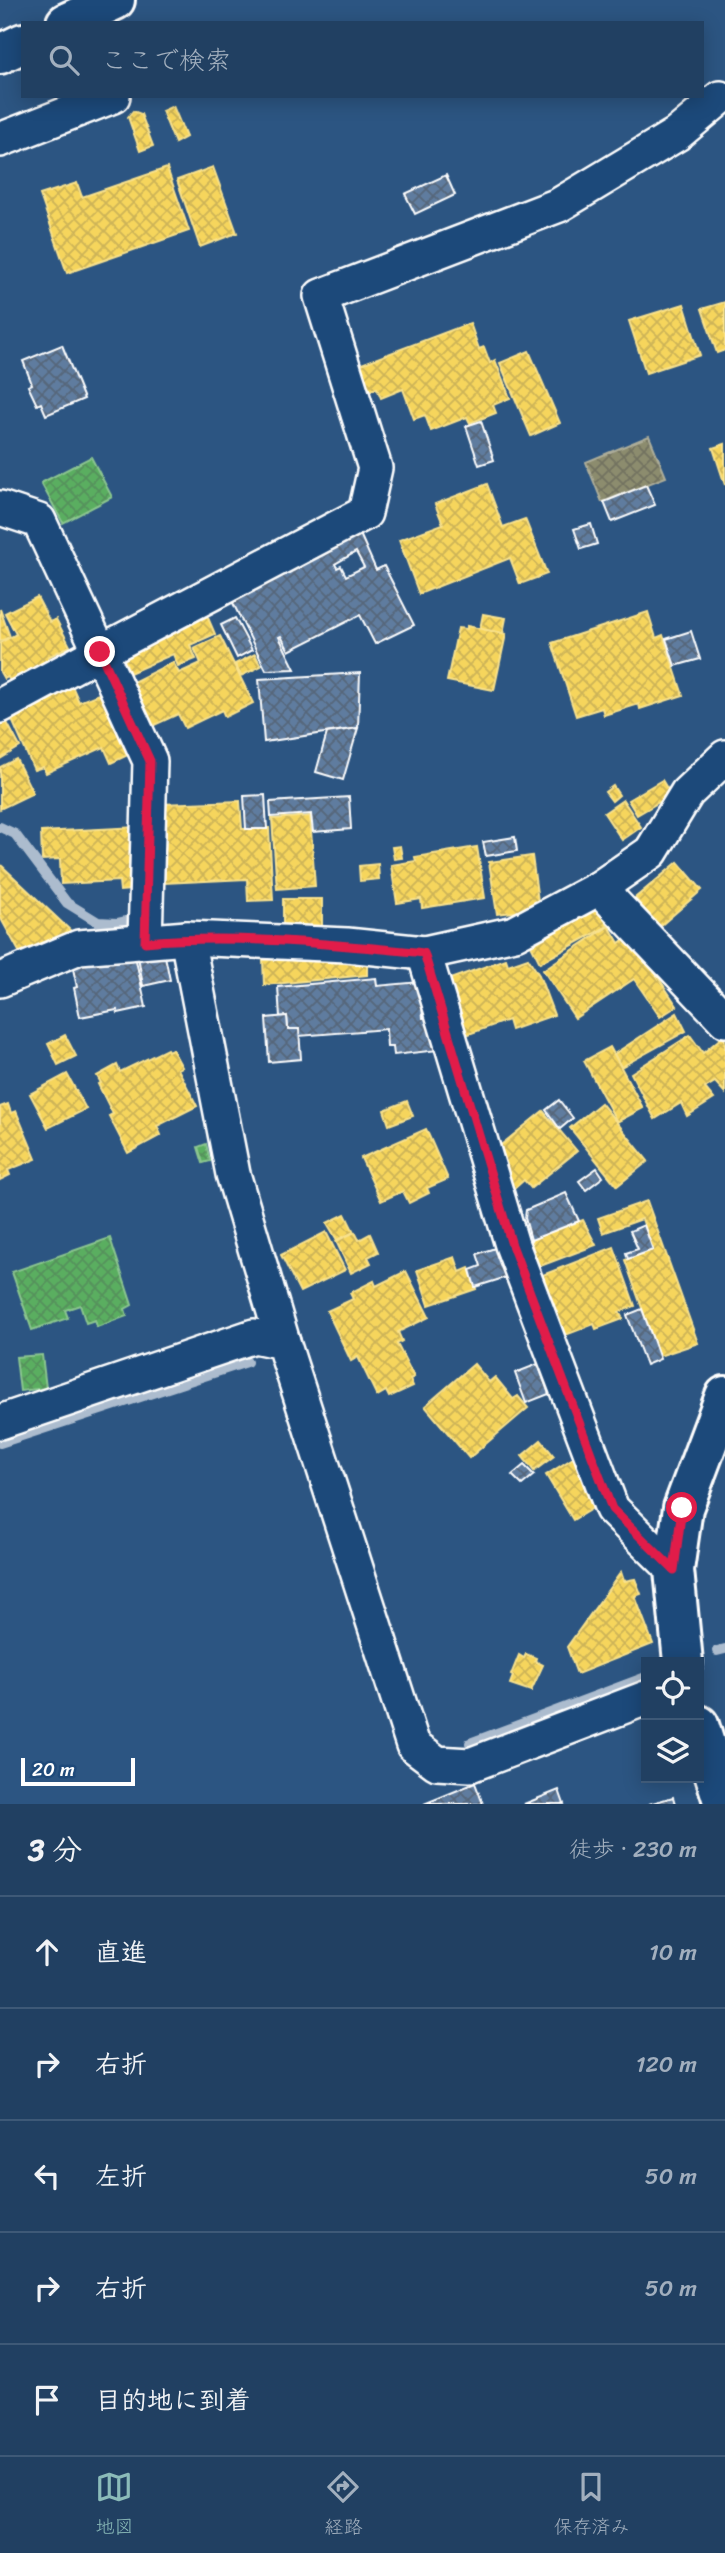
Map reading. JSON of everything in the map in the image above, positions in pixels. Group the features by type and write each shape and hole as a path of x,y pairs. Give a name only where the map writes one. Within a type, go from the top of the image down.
{"main road":[{"path":"70,21 115,0"},
{"path":"0,54 21,44"},
{"path":"683,1657 674,1570 682,1508 725,1396"},
{"path":"704,1741 724,1804"}],"street":[{"path":"0,706 365,513 375,468 321,296 559,205 677,135 716,96"},
{"path":"0,140 108,98"},
{"path":"0,509 39,521 150,761 145,942"},
{"path":"0,980 79,947 187,938 347,945 424,953 514,933 599,888 650,852 687,793 725,757"},
{"path":"599,888 725,1020"},
{"path":"187,938 233,1174 283,1342 413,1745 438,1763 470,1765 641,1700"},
{"path":"424,953 512,1245 612,1509 674,1570"},
{"path":"0,1422 254,1335 283,1342"}],"building: 住宅":[{"path":"173,106 186,137 175,143 162,111"},
{"path":"133,111 141,114 153,146 140,151 128,117"},
{"path":"213,167 237,233 200,247 177,180"},
{"path":"167,168 189,231 67,273 40,195 77,183 82,197"},
{"path":"725,302 725,350 717,353 702,309"},
{"path":"684,304 700,355 646,373 629,321"},
{"path":"470,323 479,349 484,347 490,363 495,360 510,398 493,405 496,413 470,423 467,417 431,431 425,415 414,419 403,389 381,398 377,388 365,392 356,366"},
{"path":"529,351 560,423 531,436 500,363"},
{"path":"725,444 725,485 713,448"},
{"path":"487,484 503,527 525,519 547,574 520,584 510,558 419,594 399,540 443,524 435,504"},
{"path":"37,597 50,622 56,619 70,646 48,657 51,663 11,683 8,677 4,679 0,672 0,643 16,634 5,613"},
{"path":"0,609 10,637 0,641"},
{"path":"205,611 215,634 190,645 196,659 178,666 173,654 130,673 120,649"},
{"path":"648,612 656,638 663,635 683,695 640,709 639,704 604,715 602,708 576,716 552,643"},
{"path":"483,614 506,618 503,633 480,629"},
{"path":"467,626 506,634 494,690 447,681 458,628 467,629"},
{"path":"220,636 253,703 225,717 222,710 185,728 178,714 148,728 127,685 173,662 179,673 201,663 194,648"},
{"path":"255,654 261,666 241,676 235,664"},
{"path":"72,686 79,702 106,691 132,753 111,763 104,747 46,773 43,767 34,770 9,713"},
{"path":"4,717 20,747 0,759 0,719"},
{"path":"16,759 33,793 0,809 0,767"},
{"path":"662,780 671,795 637,815 628,800"},
{"path":"613,786 619,795 612,801 605,792"},
{"path":"623,800 641,827 622,840 604,813"},
{"path":"240,801 242,829 269,828 273,900 248,901 247,879 164,883 161,804"},
{"path":"310,816 315,886 277,889 272,819"},
{"path":"138,827 142,889 120,891 119,881 61,884 60,859 42,860 41,832"},
{"path":"400,846 402,858 394,859 392,847"},
{"path":"477,847 485,898 422,908 421,899 397,903 391,865 416,861 415,857"},
{"path":"532,856 539,909 497,914 489,862"},
{"path":"678,862 702,890 659,927 635,898"},
{"path":"0,864 73,933 21,955 0,917"},
{"path":"378,864 379,879 360,881 359,866"},
{"path":"283,899 322,899 322,926 283,926"},
{"path":"598,909 608,926 540,963 531,945"},
{"path":"609,926 619,943 630,935 677,1006 660,1017 634,979 575,1018 543,970"},
{"path":"296,958 296,961 341,960 367,965 367,975 264,985 263,960"},
{"path":"528,958 539,975 554,1015 511,1030 508,1020 466,1035 447,980 506,959 508,965"},
{"path":"677,1013 686,1031 621,1067 614,1054"},
{"path":"65,1035 76,1056 58,1065 48,1044"},
{"path":"690,1035 703,1053 722,1037 725,1040 725,1093 715,1082 705,1088 714,1099 687,1116 681,1103 655,1119 631,1073"},
{"path":"610,1047 643,1108 617,1122 584,1061"},
{"path":"172,1049 182,1067 178,1069 197,1106 157,1126 161,1135 128,1153 109,1116 113,1114 98,1084 101,1083 97,1076 117,1065 120,1072"},
{"path":"67,1074 86,1109 48,1128 30,1094"},
{"path":"407,1101 413,1116 389,1125 384,1110"},
{"path":"601,1103 648,1161 617,1186 570,1128"},
{"path":"8,1104 11,1113 16,1111 36,1159 8,1170 10,1175 0,1180 0,1107"},
{"path":"543,1111 577,1151 531,1188 524,1180 515,1188 511,1186 501,1145"},
{"path":"426,1129 448,1179 427,1188 429,1193 409,1203 403,1191 381,1201 361,1158"},
{"path":"647,1201 698,1343 659,1356 625,1260 653,1250 642,1219 603,1233 598,1218"},
{"path":"345,1214 354,1232 337,1240 327,1223"},
{"path":"583,1220 596,1245 538,1267 531,1240"},
{"path":"326,1232 345,1270 300,1292 281,1255"},
{"path":"355,1232 359,1240 370,1234 378,1252 368,1257 371,1263 351,1273 336,1241"},
{"path":"614,1247 635,1306 619,1312 623,1319 596,1329 594,1324 563,1336 540,1276"},
{"path":"455,1257 460,1272 469,1268 476,1289 429,1305 417,1270"},
{"path":"406,1271 429,1317 398,1332 402,1341 397,1344 414,1377 410,1379 413,1386 389,1397 386,1391 377,1396 358,1357 351,1361 327,1311 353,1299 350,1293 374,1281 376,1286"},
{"path":"474,1364 489,1382 495,1377 513,1399 518,1396 528,1408 469,1458 425,1406"},
{"path":"541,1440 554,1456 534,1471 522,1456"},
{"path":"575,1457 603,1502 573,1520 546,1475"},
{"path":"621,1572 624,1581 635,1579 641,1594 635,1596 653,1644 577,1674 567,1647"},
{"path":"526,1654 543,1665 531,1691 510,1684 519,1655 524,1658"}],"building: 公共":[{"path":"91,457 112,497 63,523 41,483"},
{"path":"206,1144 210,1161 203,1163 198,1147"},
{"path":"110,1238 132,1305 125,1309 127,1316 97,1327 95,1320 86,1323 80,1305 65,1310 68,1318 32,1330 12,1272"},
{"path":"42,1355 46,1388 20,1391 16,1357"}],"building: 工業":[{"path":"649,436 666,477 602,502 586,462"}],"building: その他":[{"path":"446,175 455,195 415,214 405,194"},
{"path":"62,345 84,399 46,415 41,403 37,405 28,386 32,384 23,361"},
{"path":"481,421 494,460 479,465 466,426"},
{"path":"646,485 655,505 612,522 604,502"},
{"path":"591,524 597,544 581,549 574,529"},
{"path":"360,534 376,570 384,566 414,625 375,644 360,615 289,651 281,636 279,637 295,669 266,670 230,597","holes":["356,552 364,567 346,576 341,566 337,568 335,564"]},
{"path":"235,618 252,650 237,658 221,625"},
{"path":"691,631 700,659 675,666 666,639"},
{"path":"360,673 358,728 264,742 259,679"},
{"path":"358,728 343,780 316,772 327,733"},
{"path":"265,795 267,829 246,829 244,796"},
{"path":"349,797 351,829 313,832 311,814 271,817 270,802"},
{"path":"515,837 517,851 486,856 483,842"},
{"path":"134,951 146,1007 80,1017 72,964"},
{"path":"164,951 170,980 143,986 138,956"},
{"path":"376,978 377,986 420,982 423,1018 433,1018 439,1050 394,1055 393,1047 387,1047 386,1029 299,1036 299,1029 288,1029 287,1016 280,1017 278,987"},
{"path":"287,1016 288,1029 299,1029 301,1059 269,1062 266,1018"},
{"path":"559,1100 573,1118 560,1129 546,1110"},
{"path":"597,1168 603,1177 586,1190 579,1181"},
{"path":"566,1193 579,1221 531,1240 525,1218 526,1210"},
{"path":"644,1225 653,1250 628,1259 626,1253 638,1249 630,1231"},
{"path":"504,1245 513,1275 475,1287 470,1270 481,1266 477,1254"},
{"path":"642,1309 660,1359 646,1365 627,1315"},
{"path":"538,1364 549,1394 526,1403 515,1373"},
{"path":"524,1465 534,1475 522,1485 512,1475"},
{"path":"475,1783 483,1804 424,1804"},
{"path":"559,1790 564,1804 524,1804"},
{"path":"673,1797 675,1804 649,1804"}],"waterway":[{"path":"0,827 15,834 67,903 98,922 117,923 138,918"},
{"path":"0,1443 247,1362"},
{"path":"717,1651 725,1649"},
{"path":"470,1743 641,1679"}],"route":[{"path":"100,652 150,761 145,942 187,938 347,945 424,953 512,1245 612,1509 674,1570 682,1508"}]}
